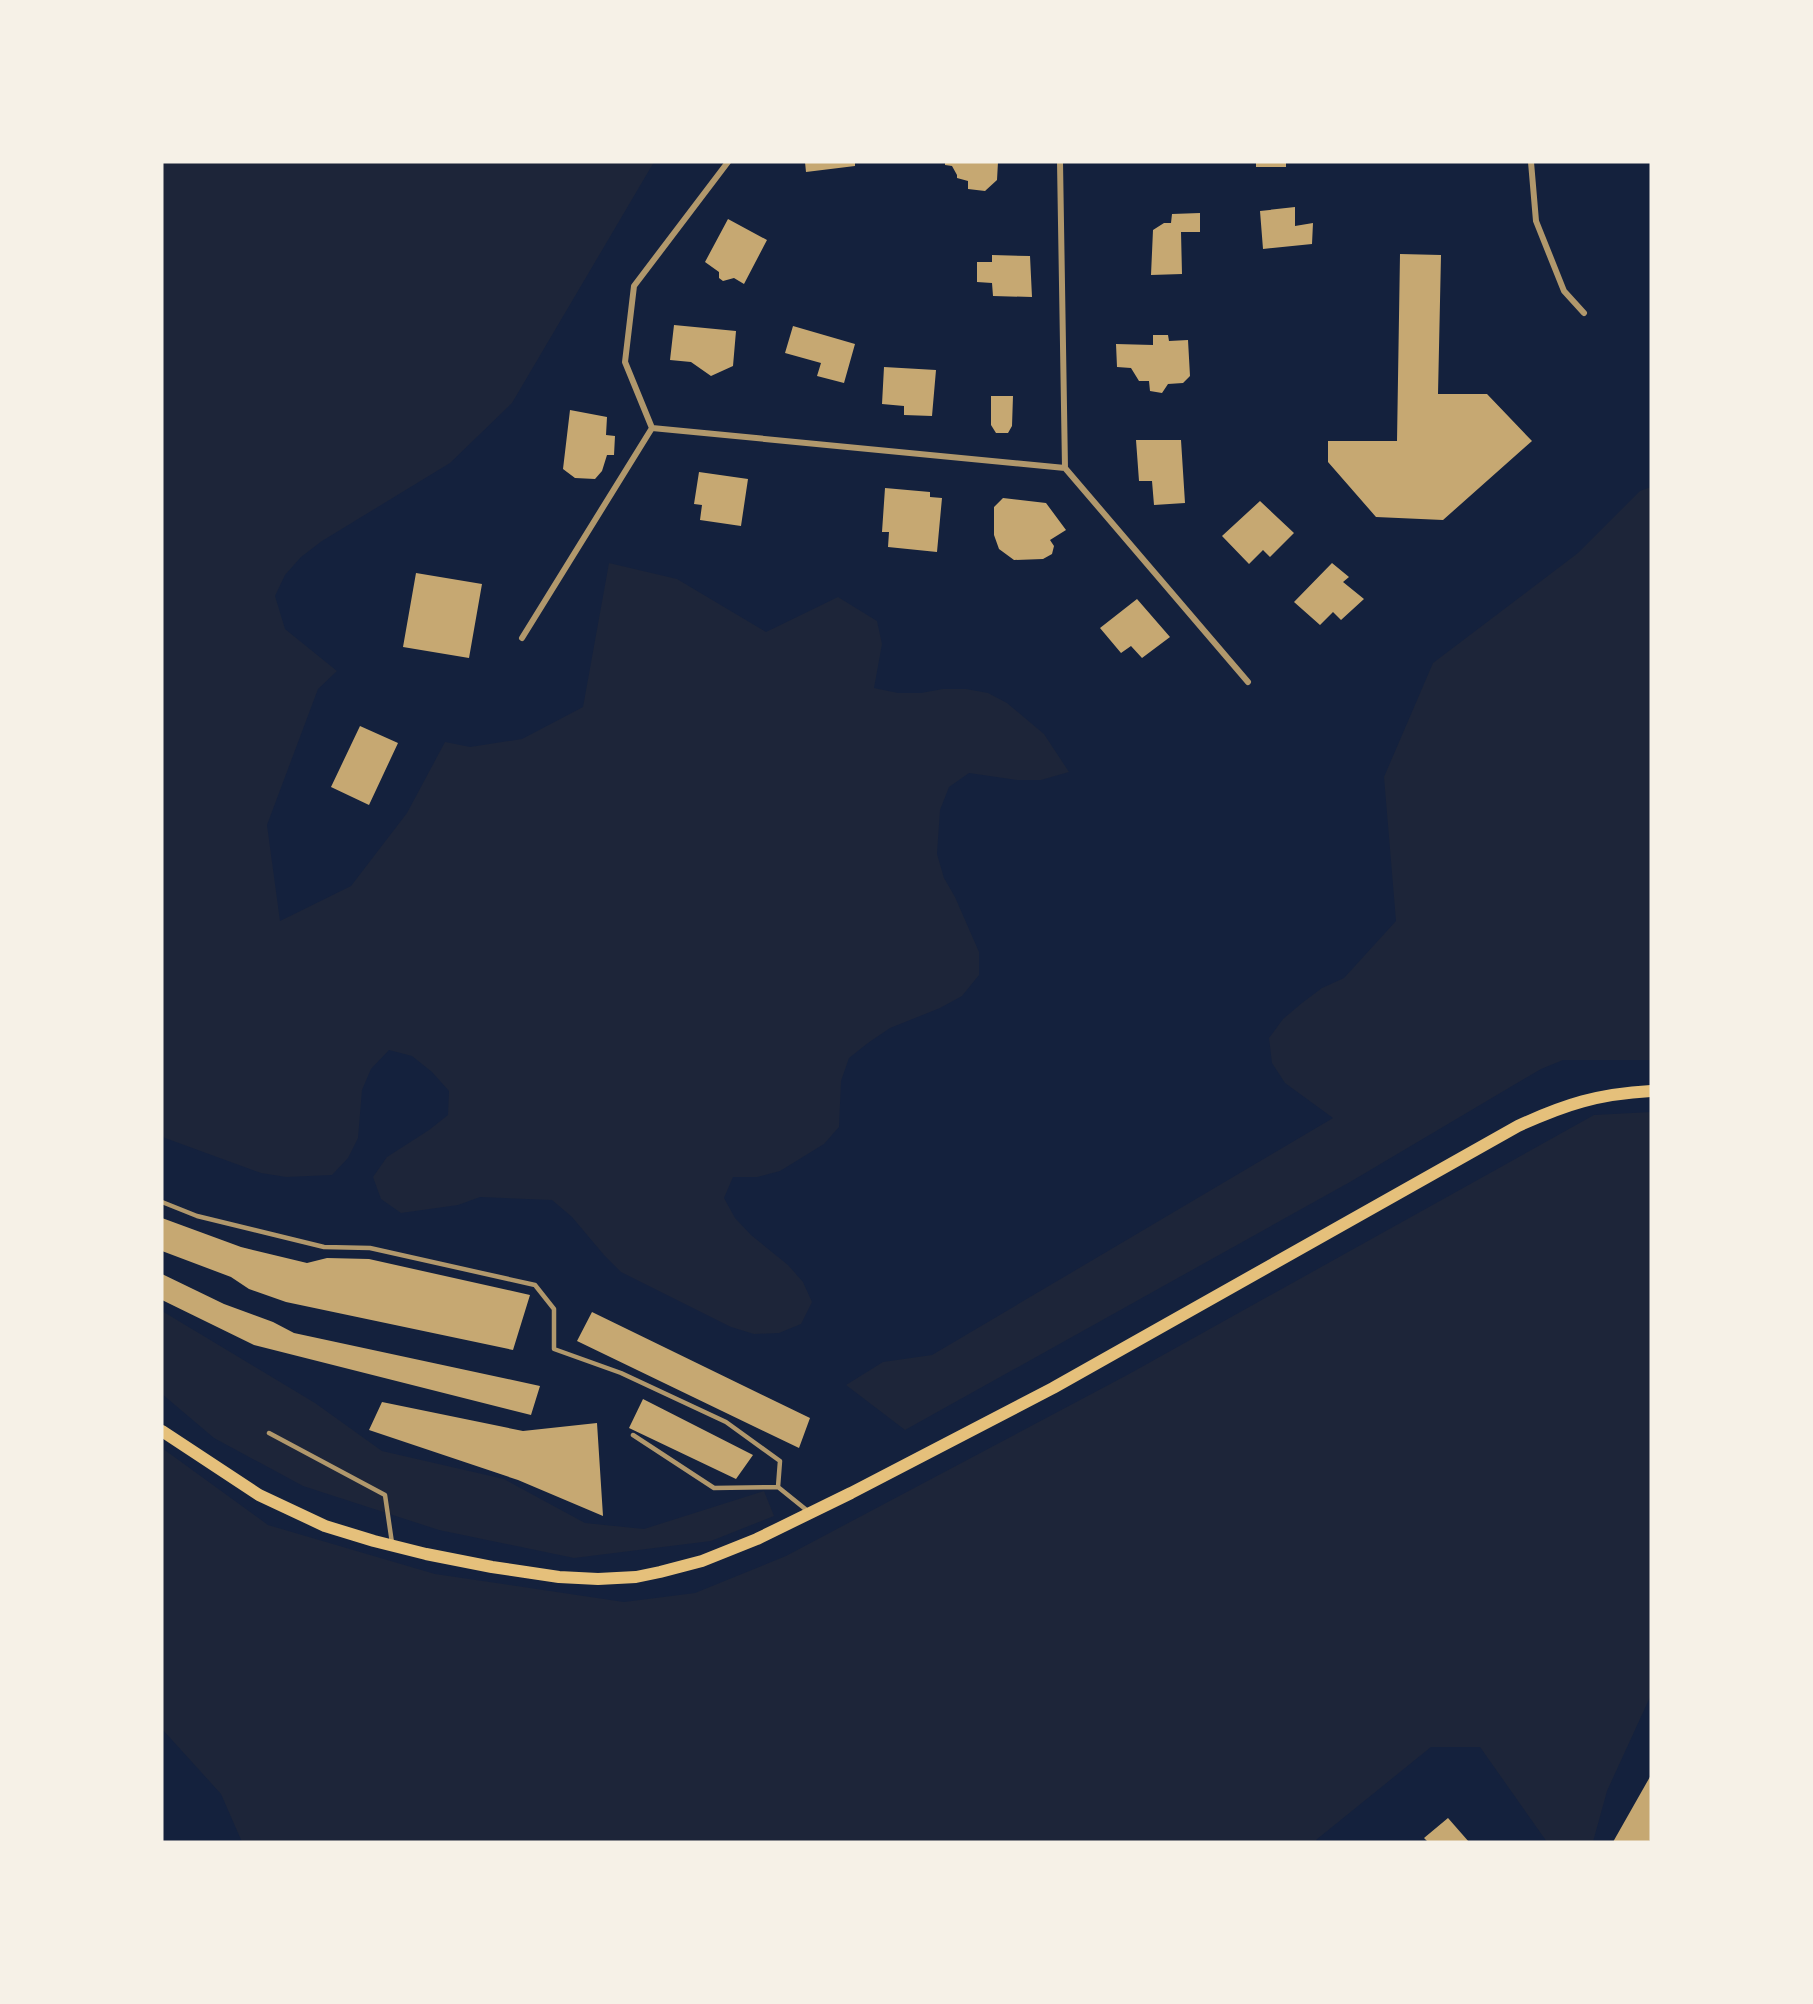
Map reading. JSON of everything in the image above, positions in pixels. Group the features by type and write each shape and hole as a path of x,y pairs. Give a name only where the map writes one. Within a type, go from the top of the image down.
{"main road":[{"path":"162,1431 229,1477 279,1506 325,1526 392,1546 492,1567 558,1576 598,1579 660,1572 702,1561 757,1539 1053,1388 1518,1126 1580,1101 1604,1095 1651,1091"}],"street":[{"path":"652,428 625,362 634,286 728,162"},
{"path":"1060,162 1065,468 1248,682"},
{"path":"1531,162 1536,221 1564,291 1584,313"},
{"path":"652,428 1065,468"},
{"path":"522,638 652,428"}],"lane":[{"path":"162,1202 197,1216 324,1247 370,1248 535,1285 554,1309 554,1349 621,1372 726,1422 780,1461 778,1487"},
{"path":"269,1433 385,1495 392,1546"},
{"path":"633,1436 714,1488 778,1487 811,1513"}],"shaded area":[{"path":"162,162 654,162 512,403 450,463 322,541 301,557 285,575 275,596 285,629 337,671 318,689 267,825 280,921 351,886 407,813 445,742 470,747 522,739 583,707 609,563 677,579 766,632 838,597 877,621 882,644 874,688 898,693 966,689 988,693 1007,703 1044,734 1069,772 1041,780 1017,780 969,773 949,787 940,810 937,854 944,878 955,897 979,952 979,975 962,996 940,1008 890,1028 849,1058 841,1081 839,1127 824,1144 780,1171 757,1177 733,1177 724,1198 735,1218 751,1235 788,1265 803,1282 812,1302 801,1324 779,1333 754,1334 731,1327 621,1272 572,1217 552,1200 480,1197 458,1205 401,1213 381,1199 373,1177 387,1157 448,1115 449,1091 432,1072 412,1056 389,1050 371,1069 362,1090 358,1138 348,1158 332,1175 286,1177 261,1173 162,1135"},
{"path":"1651,487 1651,1060 1563,1060 1541,1069 1350,1182 905,1430 846,1385 883,1362 932,1355 1333,1118 1285,1083 1272,1063 1269,1038 1283,1019 1302,1003 1322,988 1344,978 1396,921 1384,777 1433,663 1578,553 1640,491"},
{"path":"1651,1112 1651,1695 1607,1791 1593,1842 1547,1842 1480,1747 1431,1747 1316,1840 1317,1842 242,1842 221,1794 162,1729 162,1448 268,1525 435,1574 624,1602 695,1593 786,1556 1129,1374 1594,1115"},
{"path":"162,1311 315,1403 382,1451 504,1479 585,1523 644,1529 764,1491 774,1516 711,1541 574,1558 439,1530 303,1486 214,1438 162,1394"}],"building":[{"path":"805,162 855,162 855,166 806,172"},
{"path":"945,162 998,162 997,180 985,191 968,189 968,181 957,178 952,166 945,165"},
{"path":"1256,162 1286,162 1286,167 1256,167"},
{"path":"1295,207 1295,226 1313,223 1312,244 1263,249 1260,211"},
{"path":"1200,213 1200,232 1181,232 1182,274 1151,275 1153,230 1164,223 1171,223 1172,214"},
{"path":"728,219 767,240 744,284 734,278 723,281 719,278 719,272 705,262"},
{"path":"1400,254 1441,255 1438,394 1487,394 1532,441 1443,520 1376,517 1328,462 1328,441 1397,441"},
{"path":"992,255 1030,256 1032,297 993,296 992,283 977,282 977,262 992,262"},
{"path":"674,325 736,331 733,366 711,376 691,362 670,360"},
{"path":"793,326 855,344 844,383 817,376 821,363 785,353"},
{"path":"1153,335 1168,335 1169,341 1188,340 1190,376 1183,383 1168,384 1162,393 1150,391 1149,381 1139,381 1131,368 1117,367 1116,344 1153,345"},
{"path":"884,367 936,370 932,416 904,415 904,406 882,404"},
{"path":"991,396 1013,396 1012,426 1008,433 996,433 991,425"},
{"path":"570,410 607,417 606,435 615,436 614,455 607,455 602,471 595,479 575,478 563,469"},
{"path":"1136,440 1181,440 1185,503 1154,505 1152,481 1139,481"},
{"path":"699,472 748,479 741,526 700,520 702,505 694,504"},
{"path":"885,488 930,492 930,497 942,498 937,552 888,547 889,532 882,532"},
{"path":"1003,498 1046,503 1066,530 1050,540 1054,546 1052,554 1043,559 1014,560 999,549 994,535 994,507"},
{"path":"1260,501 1294,533 1270,557 1263,550 1249,564 1222,536"},
{"path":"1332,563 1349,577 1343,582 1364,599 1341,620 1333,612 1320,625 1294,602"},
{"path":"416,573 482,584 469,658 403,647"},
{"path":"1137,599 1170,637 1142,658 1131,646 1121,653 1100,628"},
{"path":"360,726 398,743 369,805 331,787"},
{"path":"162,1218 241,1247 307,1263 327,1258 369,1259 530,1295 513,1350 286,1302 249,1289 231,1277 162,1251"},
{"path":"162,1274 224,1304 273,1322 294,1333 540,1386 531,1415 254,1345 162,1300"},
{"path":"592,1312 810,1418 799,1448 577,1341"},
{"path":"643,1399 753,1455 736,1479 629,1428"},
{"path":"382,1402 523,1431 597,1423 603,1516 518,1480 369,1430"},
{"path":"1651,1775 1651,1838 1649,1842 1613,1842"},
{"path":"1448,1818 1469,1842 1428,1842 1424,1838"}]}
